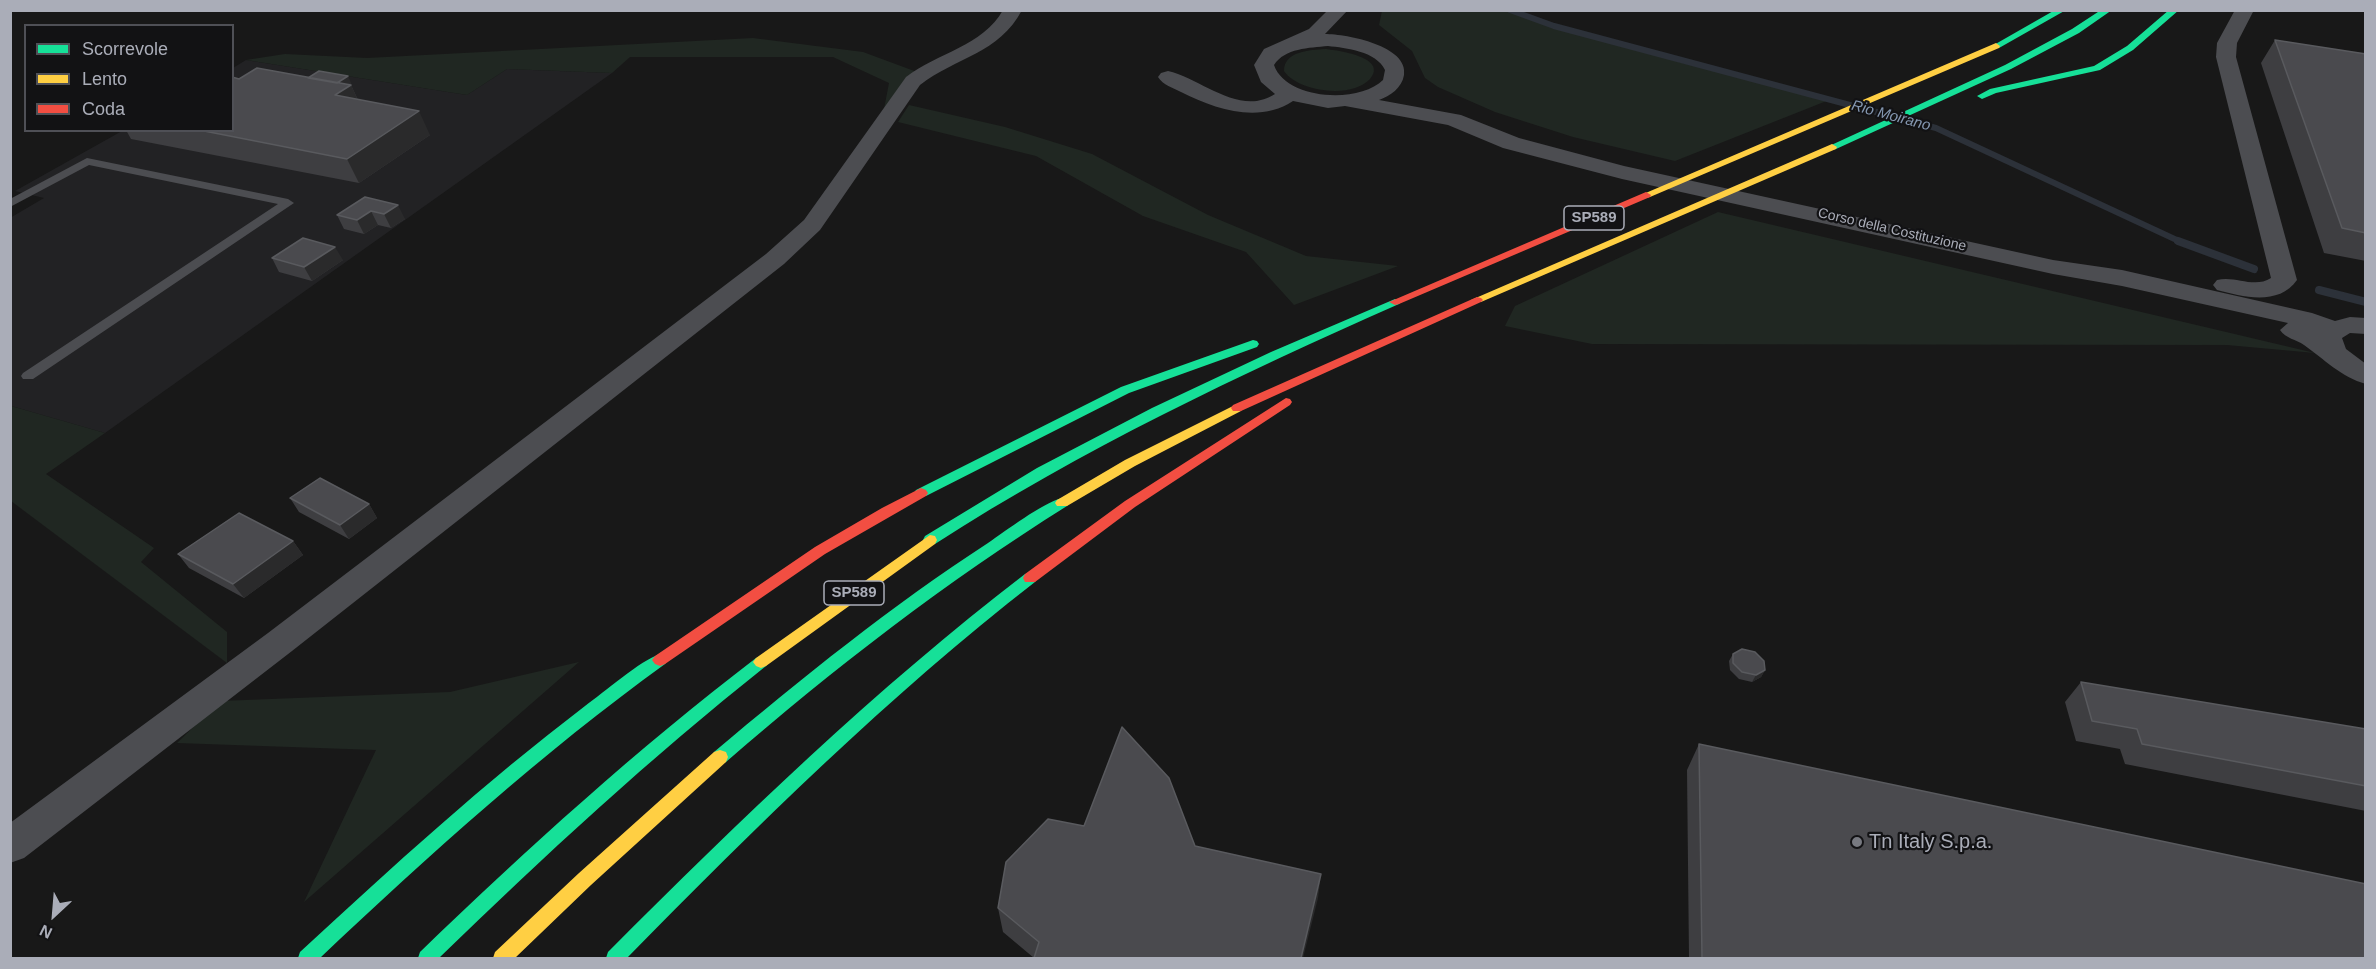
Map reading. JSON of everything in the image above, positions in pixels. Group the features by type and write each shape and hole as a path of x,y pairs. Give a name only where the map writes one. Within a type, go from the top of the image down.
{"main road":[{"name":"SP589","path":"427,958 494,892 664,738 798,632 942,531 1018,485 1194,391 1345,322 1996,46 2062,10"},
{"name":"SP589","path":"502,958 620,846 711,765 824,670 912,603 1026,527 1150,452 1231,410 1669,217 1786,168 2039,52 2075,33 2108,10"},
{"path":"1973,99 1993,91 2097,68 2130,48 2175,10"},
{"path":"1908,112 1954,108"},
{"path":"307,958 412,860 534,755 646,669 806,558 890,508 1125,390 1193,364 1272,339 1345,322"},
{"path":"615,958 760,811 832,744 991,607 1190,462 1251,426 1356,354"}],"street":[{"path":"10,846 280,642 775,259 812,225 913,81 935,65 982,44 1008,24 1013,10"},
{"path":"2053,267 2182,277 2243,289 2265,290 2278,286 2284,280 2226,57 2227,43 2245,10"},
{"path":"1368,47 1350,17 1274,51 1266,59 1263,68 1266,78 1289,94 1328,102 1349,101 1453,120"},
{"path":"1288,45 1328,40 1368,47 1383,55 1408,86 1453,120"},
{"path":"1168,77 1203,96 1237,105 1268,104 1282,100 1289,94"},
{"path":"1349,101 1382,91 1391,84 1408,86"},
{"name":"Corso della Costituzione","path":"1453,120 1511,143 1553,156 2053,267 2122,278 2312,321 2334,330"},
{"path":"2053,267 2125,287 2265,320 2310,338 2366,375"},
{"path":"2337,356 2329,345 2328,336 2334,330 2344,326 2366,326"}],"lane":[{"path":"10,204 87,161 288,203 28,376"}],"shaded area":[{"path":"1382,11 1506,11 1679,62 1829,100 1675,161 1573,137 1495,112 1438,87 1425,78 1412,51 1379,25"},
{"path":"753,38 863,52 917,72 884,109 889,83 833,57 630,57 612,73 507,69 467,95 246,60 285,54 367,58"},
{"path":"1325,49 1349,53 1367,60 1373,65 1374,71 1370,79 1351,89 1326,90 1301,84 1284,71 1288,59 1293,56 1305,51"},
{"path":"246,60 467,95 507,69 612,73 105,433 11,406 10,218 44,198 15,191 120,132 234,132 234,67"},
{"path":"909,105 1005,127 1092,154 1208,215 1306,256 1398,266 1294,305 1246,252 1143,216 1036,156 898,122"},
{"path":"1718,212 2315,353 2227,345 1592,344 1505,326 1515,306"},
{"path":"11,406 105,433 46,474 154,548 141,562 227,632 227,663 11,501"},
{"path":"579,662 304,902 376,750 177,743 220,701 450,692"}],"building":[{"path":"2275,40 2366,54 2366,233 2342,228"},
{"path":"257,68 351,85 335,95 419,111 347,159 209,132 234,132 234,78 239,79"},
{"path":"319,71 348,76 337,83 308,78"},
{"path":"365,197 398,205 384,214 371,211 357,220 337,215"},
{"path":"303,238 335,247 304,267 272,258"},
{"path":"320,478 369,504 340,525 290,498"},
{"path":"239,513 293,541 233,584 178,554"},
{"path":"1742,649 1755,652 1764,661 1765,670 1756,675 1742,672 1733,663 1733,654"},
{"path":"2081,682 2366,729 2366,786 2142,744 2137,729 2092,721"},
{"path":"1122,727 1169,778 1195,846 1321,874 1301,958 1034,958 1039,942 998,908 1006,862 1048,819 1084,826"},
{"name":"Tn Italy S.p.a.","path":"1699,744 2366,884 2366,958 1702,958"}],"waterway":[{"name":"Rio Moirano","path":"1510,10 1554,26 1936,128 2181,242"},
{"name":"Rio Moirano","path":"2178,241 2254,269"},
{"name":"Rio Moirano","path":"2319,290 2366,302"}],"traffic: fast":[{"path":"1996,46 2062,10"},
{"path":"1832,147 2008,67 2076,31 2108,10"},
{"path":"1982,96 1993,91 2097,68 2130,48 2175,10"},
{"path":"930,540 1041,472 1157,410 1395,302"},
{"path":"921,493 1125,390 1253,344"},
{"path":"720,757 801,688 928,591 1062,503"},
{"path":"615,958 764,809 867,712 974,621 1030,578"},
{"path":"307,958 478,802 567,728 660,660"},
{"path":"427,958 589,805 717,696 761,662"}],"traffic: slow":[{"path":"1646,195 1996,46"},
{"path":"1477,300 1832,147"},
{"path":"1062,503 1130,463 1237,408"},
{"path":"761,662 930,540"},
{"path":"502,958 585,879 720,757"}],"traffic: jam":[{"path":"1395,302 1646,195"},
{"path":"1237,408 1477,300"},
{"path":"1030,578 1130,504 1286,402"},
{"path":"660,660 820,550 921,493"}],"place":[{"name":"Tn Italy S.p.a.","path":"1857,842"}]}
